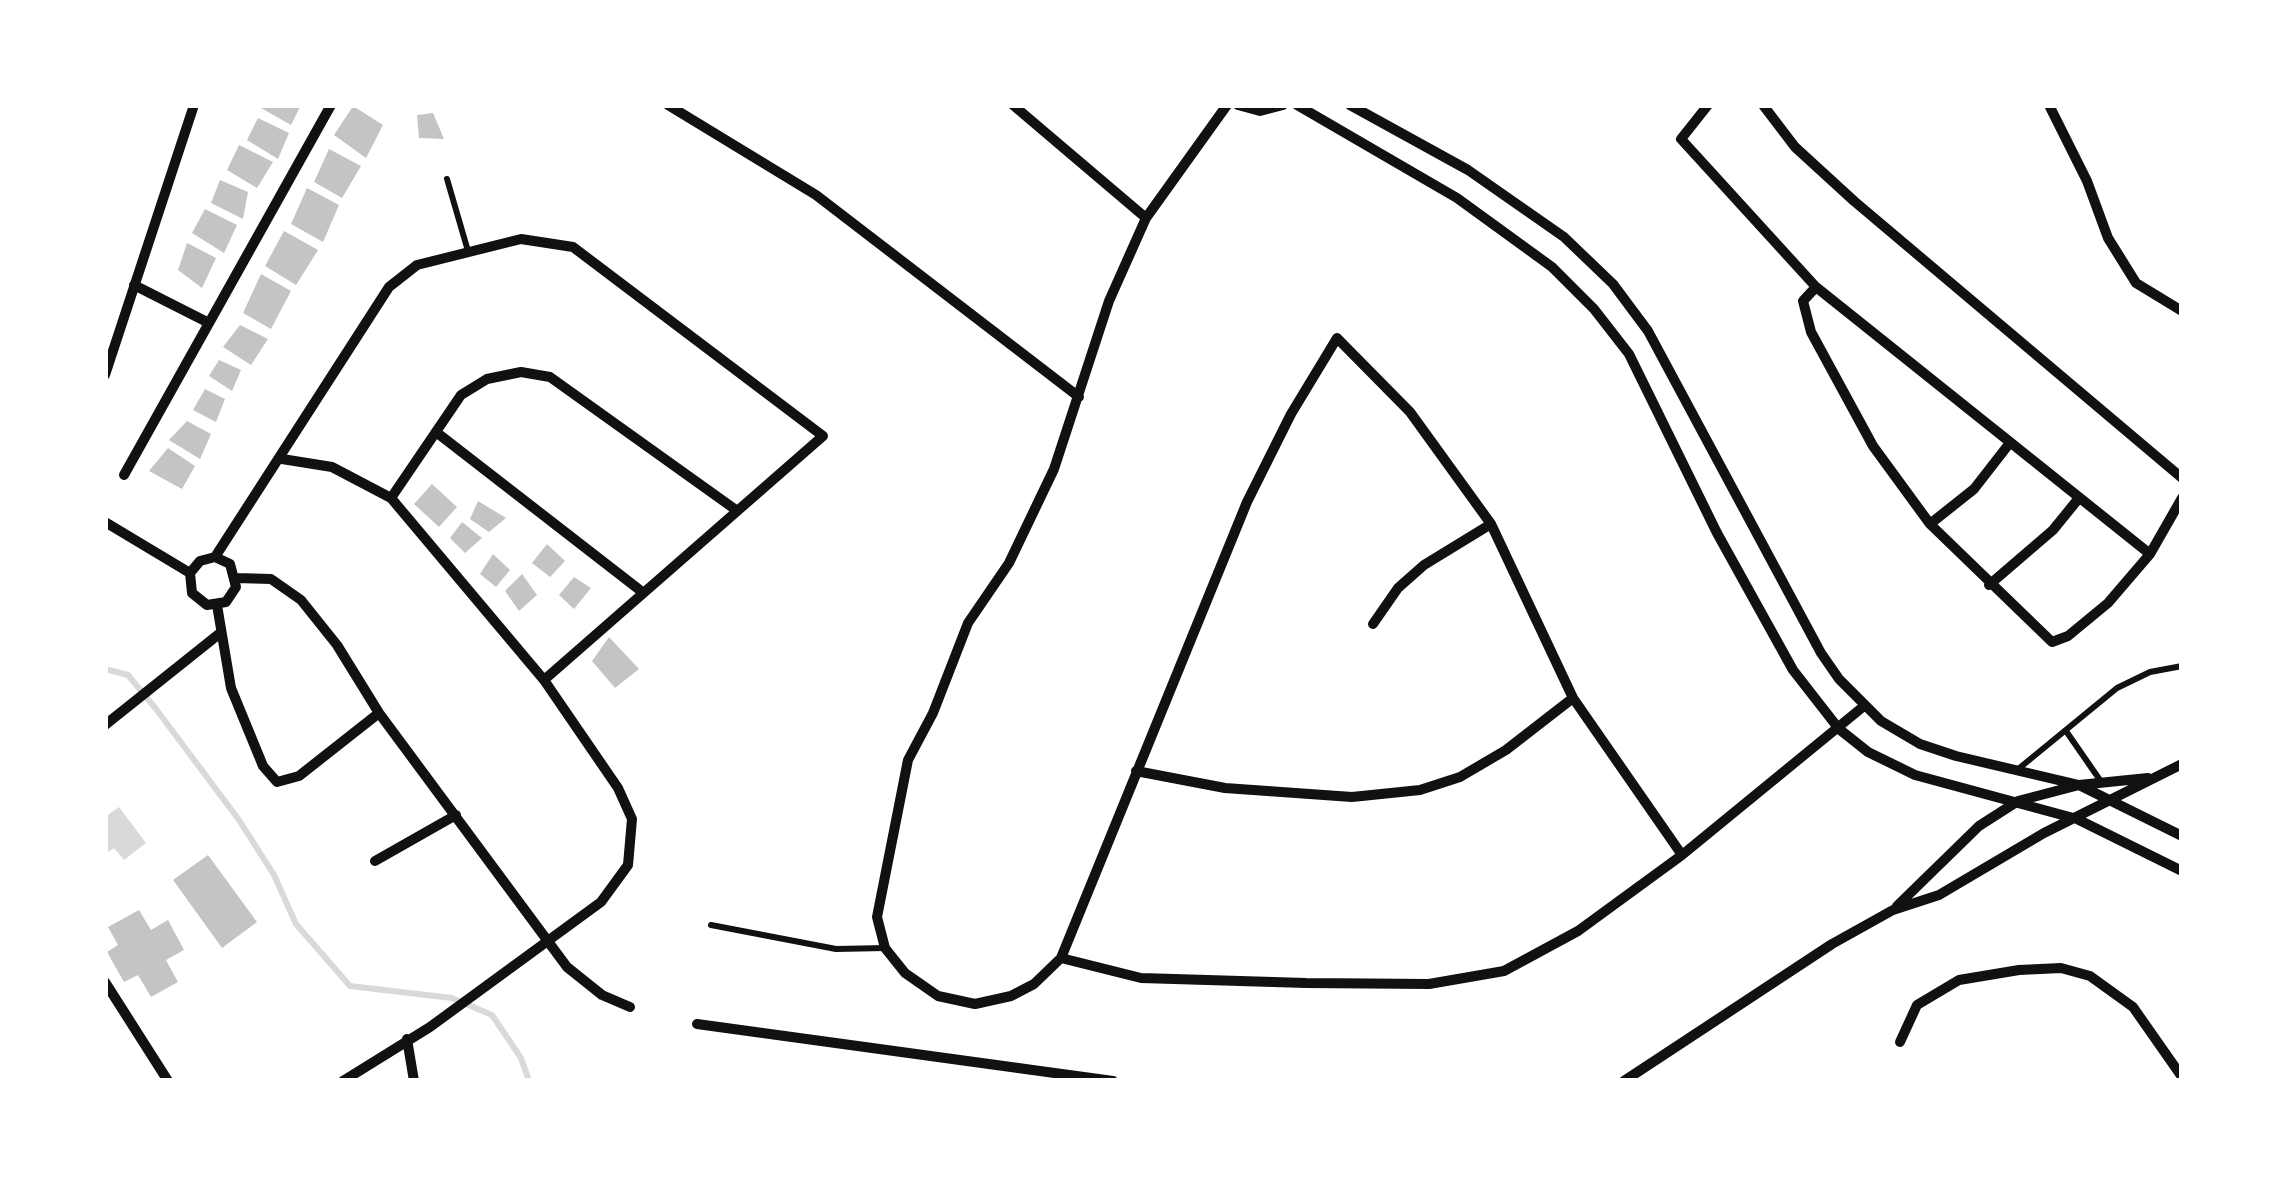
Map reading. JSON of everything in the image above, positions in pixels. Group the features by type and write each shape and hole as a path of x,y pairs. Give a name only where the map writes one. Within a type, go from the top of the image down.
{"street":[{"path":"105,375 194,105"},
{"path":"124,475 331,105"},
{"path":"668,105 816,194 1078,398"},
{"path":"1014,105 1146,218"},
{"path":"1227,105 1146,218 1109,301 1054,469 1009,562 968,623 933,713 908,760 877,918 884,948 905,973 938,996 975,1004 1011,996 1034,984 1061,958 1247,502 1291,414 1337,338 1410,412 1491,524 1572,698 1682,854"},
{"path":"1238,105 1260,111 1283,105"},
{"path":"1297,105 1457,198 1552,268 1594,309 1629,354 1717,532 1793,670 1839,729 1868,752 1915,776 2076,819 2182,871"},
{"path":"1350,105 1468,170 1564,238 1613,284 1648,332 1821,653 1864,706 1920,744 2014,772 2080,786 2182,836"},
{"path":"1708,105 1681,140 1816,287 2150,554"},
{"path":"1763,105 1796,147 1854,201 2182,478"},
{"path":"2049,105 2086,181 2108,238 2136,283 2182,311"},
{"path":"215,557 282,459 389,287 417,265 520,239 573,246 823,436 641,591 544,680"},
{"path":"134,285 207,322"},
{"path":"1816,287 1803,301 1811,332 1873,446 1930,524 1989,586 2052,642 2059,641 2108,603 2150,554 2182,498"},
{"path":"391,498 461,395 487,379 521,372 550,377 736,510"},
{"path":"436,432 641,591"},
{"path":"1930,524 1974,489 2009,444"},
{"path":"282,459 332,466 391,498 544,680 618,788 632,820 634,840 628,865 601,902 550,944 475,996 342,1081"},
{"path":"1989,586 2054,530 2078,498"},
{"path":"105,522 190,573"},
{"path":"1372,624 1398,588 1424,565 1491,524"},
{"path":"215,557 230,564 236,578 232,595 217,605 198,600 189,583 190,573 200,561 215,557"},
{"path":"236,578 272,579 293,592 336,645 379,714 550,944 587,984 630,1007"},
{"path":"217,605 231,688 263,766 277,782 299,776 379,714"},
{"path":"109,722 220,634"},
{"path":"1136,772 1225,788 1352,797 1420,790 1460,777 1506,750 1572,698"},
{"path":"1061,958 1141,978 1430,984 1504,971 1578,931 1682,854 1864,706"},
{"path":"1624,1081 1783,974 1893,910 1939,895 2182,764"},
{"path":"1893,910 1979,826 2018,801 2080,786 2154,778"},
{"path":"374,862 456,815"},
{"path":"1900,1042 1917,1005 1959,980 2061,968 2090,976 2132,1007 2182,1077"},
{"path":"105,982 168,1081"},
{"path":"697,1024 1113,1081"},
{"path":"407,1039 414,1081"}],"lane":[{"path":"448,179 468,251"},
{"path":"2014,772 2117,688 2150,672 2182,666"},
{"path":"2066,730 2102,783"},
{"path":"711,926 836,948 884,948"}],"shaded area":[{"path":"119,807 146,843 124,860 114,848 108,852 105,849 105,817"}],"building":[{"path":"301,105 291,125 261,108"},
{"path":"353,106 383,125 366,158 334,135"},
{"path":"433,113 444,139 419,138 417,115"},
{"path":"258,118 289,133 278,159 247,140"},
{"path":"239,145 273,162 257,188 227,170"},
{"path":"329,149 361,166 342,198 314,182"},
{"path":"220,180 248,192 243,219 211,203"},
{"path":"307,188 339,205 323,242 291,224"},
{"path":"205,209 237,225 224,253 192,233"},
{"path":"284,231 318,250 296,285 265,266"},
{"path":"187,243 216,258 202,288 178,270"},
{"path":"261,274 291,291 271,329 243,313"},
{"path":"240,325 268,339 251,365 223,347"},
{"path":"219,360 241,370 232,391 209,376"},
{"path":"205,389 225,399 216,422 193,410"},
{"path":"187,421 211,434 200,459 169,440"},
{"path":"168,448 195,466 182,489 149,471"},
{"path":"432,484 457,507 439,527 414,504"},
{"path":"478,501 506,518 489,532 470,519"},
{"path":"462,522 482,538 465,553 450,538"},
{"path":"547,544 565,561 550,577 532,563"},
{"path":"493,554 510,570 496,587 480,574"},
{"path":"522,574 537,595 519,611 505,591"},
{"path":"574,577 591,588 574,609 559,595"},
{"path":"609,637 639,669 615,688 592,661"},
{"path":"208,855 257,922 222,948 173,880"},
{"path":"139,910 151,930 168,920 184,950 166,960 178,982 151,997 138,975 124,982 107,952 118,945 108,927"}],"waterway":[{"path":"105,669 128,675 156,709 239,820 274,875 296,924 350,986 452,998 492,1015 521,1058 529,1081"}]}
